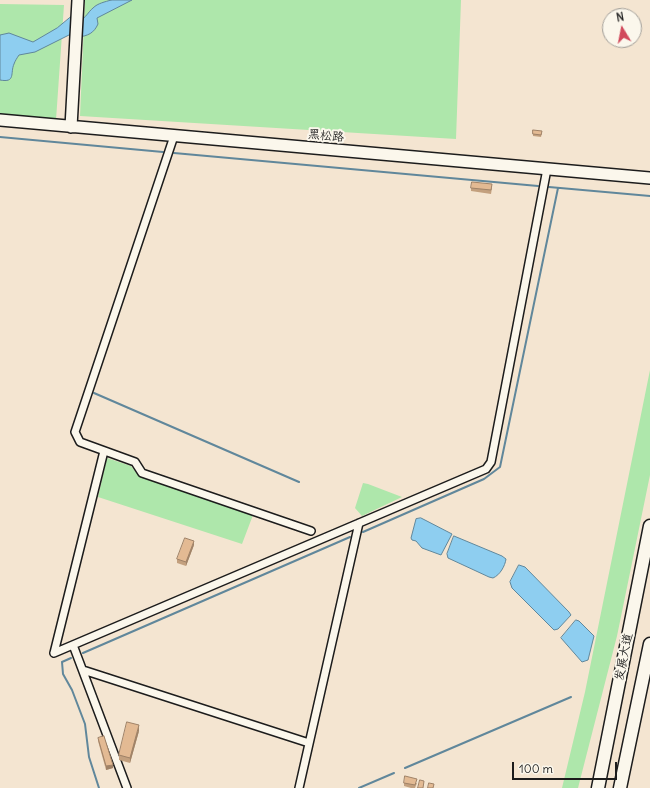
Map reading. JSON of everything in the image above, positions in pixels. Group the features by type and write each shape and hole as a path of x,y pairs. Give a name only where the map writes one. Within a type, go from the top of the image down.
{"main road":[{"name":"发展大道","path":"598,788 650,526"},
{"name":"发展大道","path":"620,788 650,644"}],"street":[{"path":"71,127 78,0"},
{"name":"黑松路","path":"0,120 650,178"},
{"path":"174,136 75,432 80,442 135,462 142,473 311,531"},
{"path":"104,451 54,653 486,469 491,462 547,169"},
{"path":"299,788 359,523"},
{"path":"73,645 127,788"},
{"path":"83,670 309,743"}],"green space":[{"path":"85,0 461,0 456,139 80,116"},
{"path":"0,4 64,5 56,120 0,115"},
{"path":"650,370 650,475 617,636 578,788 562,788 585,692"},
{"path":"107,458 131,466 140,477 253,515 242,544 98,497"},
{"path":"363,483 402,497 362,516 355,508"}],"water":[{"path":"111,0 132,0 97,18 98,24 93,32 85,36 78,37 79,21 95,6"},
{"path":"72,16 71,34 35,52 19,55 15,61 10,79 5,81 0,80 0,35 9,33 33,42 57,28"},
{"path":"421,518 452,534 441,555 422,548 416,541 412,540 411,538 416,519"},
{"path":"454,536 506,559 500,573 496,577 489,577 448,558 447,554"},
{"path":"519,565 525,567 571,615 558,629 554,630 512,588 510,582"},
{"path":"576,620 579,621 594,636 588,660 582,662 561,638"}],"building":[{"path":"533,130 542,131 541,135 533,134"},
{"path":"472,182 492,184 491,190 471,188"},
{"path":"185,538 194,541 186,562 177,559"},
{"path":"127,722 139,725 130,758 119,755"},
{"path":"104,736 113,765 106,766 98,738"},
{"path":"405,776 417,779 415,785 404,783"},
{"path":"420,780 424,781 423,788 418,788"},
{"path":"429,783 434,784 433,788 428,788"}],"waterway":[{"path":"0,137 163,152"},
{"path":"174,153 538,186"},
{"path":"549,187 650,196"},
{"path":"363,532 484,479 500,467 558,188"},
{"path":"94,393 299,482"},
{"path":"83,653 350,537"},
{"path":"71,658 62,662 63,674 72,690 85,724 89,757 99,788"},
{"path":"405,768 571,697"},
{"path":"359,788 394,773"}]}
